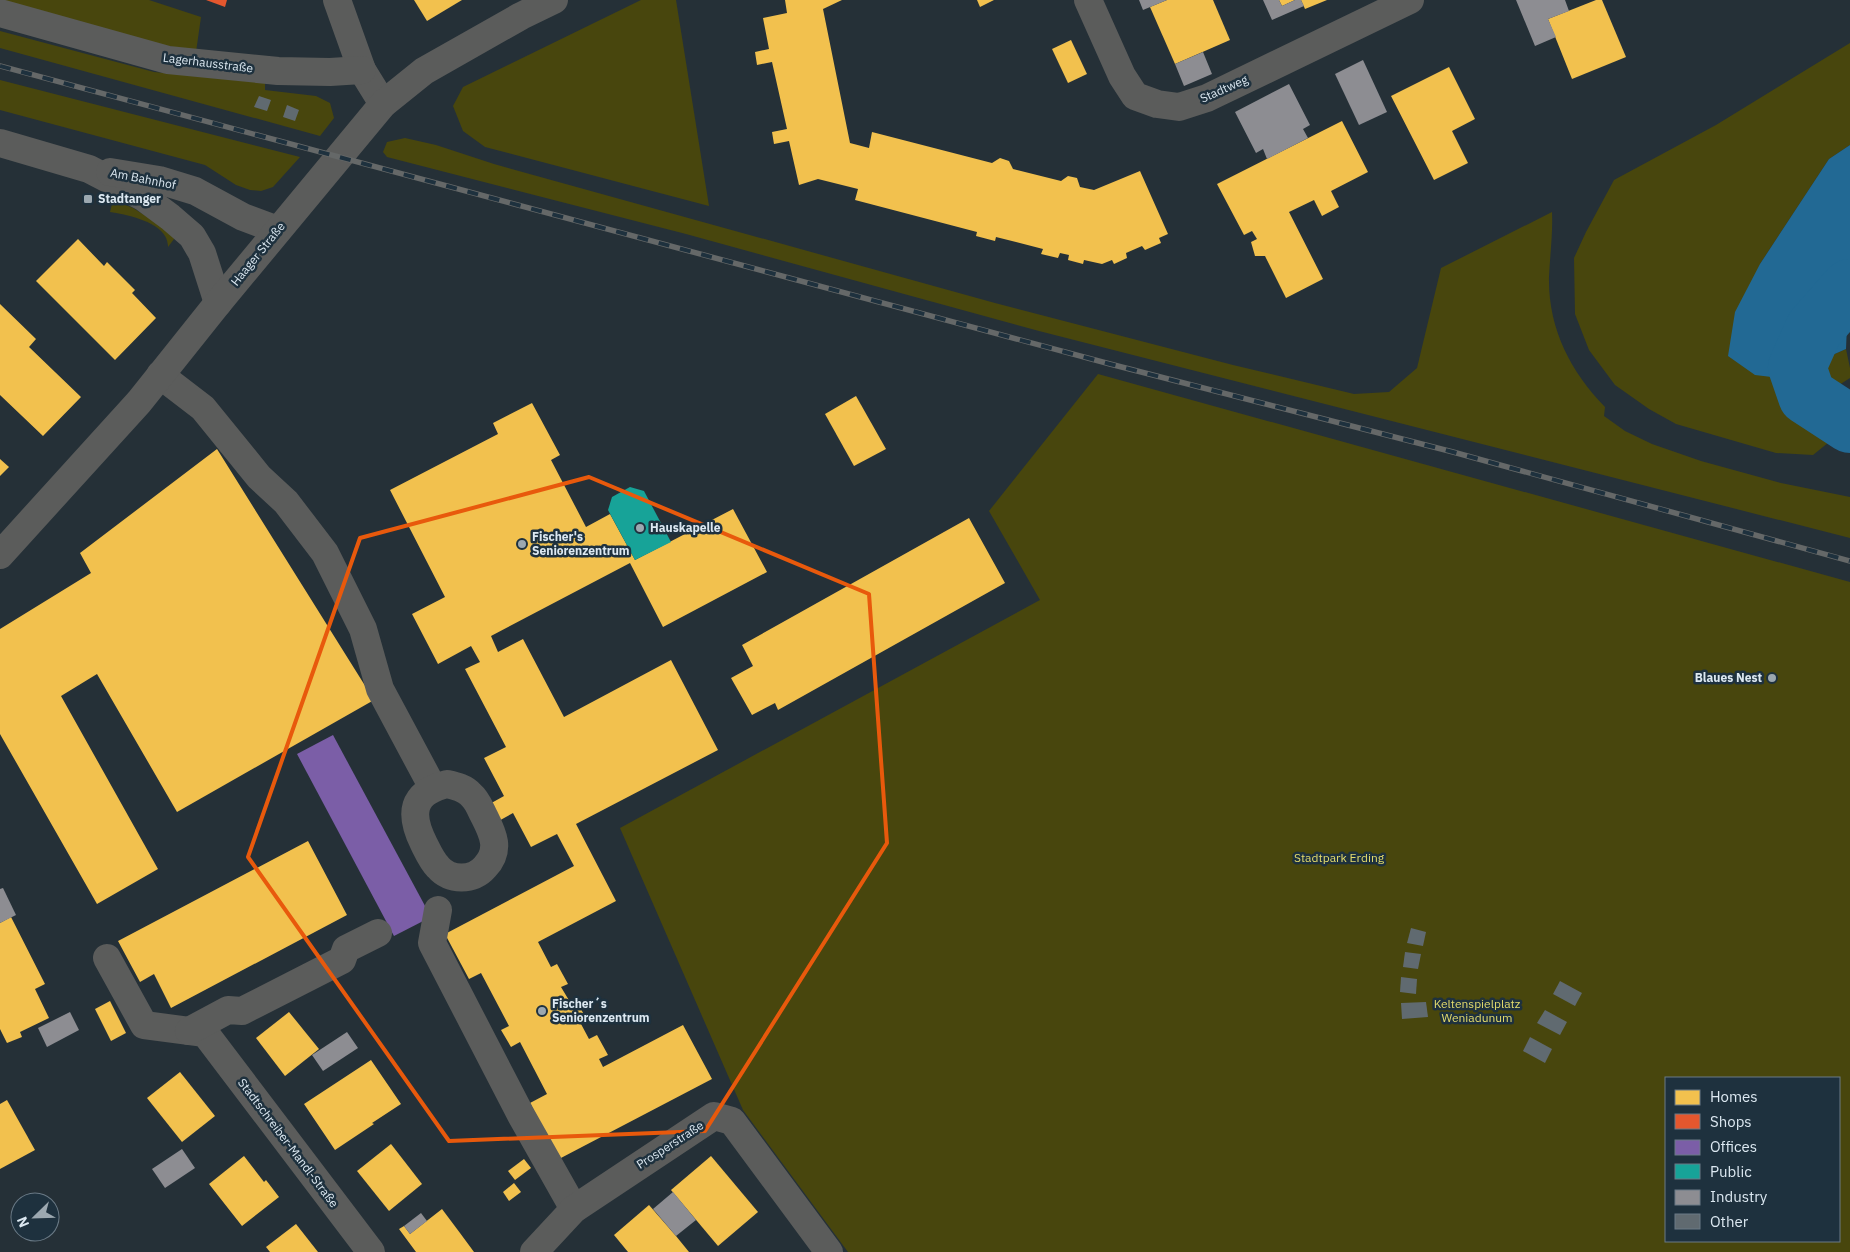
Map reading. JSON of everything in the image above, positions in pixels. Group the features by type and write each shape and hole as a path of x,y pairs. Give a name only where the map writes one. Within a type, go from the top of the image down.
{"street":[{"path":"337,0 362,70 383,104"},
{"name":"Haager Straße","path":"0,555 116,427 383,104 424,71 521,16 554,0"},
{"name":"Stadtweg","path":"1088,0 1122,76 1135,96 1157,104 1179,107 1207,98 1406,1"},
{"name":"Lagerhausstraße","path":"0,13 168,60 278,71 330,72 362,70"},
{"name":"Am Bahnhof","path":"0,143 89,169 159,180 195,191 243,217 278,230"},
{"name":"Am Bahnhof","path":"89,169 142,197 192,236 202,253 218,303"},
{"path":"160,374 204,408 260,477 286,502 325,552 363,629 380,689 433,788"},
{"path":"438,910 432,942 521,1115 574,1209"},
{"path":"107,958 144,1025 197,1032 228,1010 242,1011 342,960 346,949 378,933"},
{"name":"Stadtschreiber-Mandl-Straße","path":"197,1032 371,1252"},
{"name":"Prosperstraße","path":"534,1252 574,1209 714,1116 732,1121 829,1252"}],"highlighted area":[{"path":"589,477 869,594 887,843 705,1131 449,1141 248,857 360,538"}],"green space":[{"path":"0,0 149,0 201,17 196,52 127,37"},
{"path":"641,0 676,0 709,206 485,147 463,131 453,106 463,87"},
{"path":"0,31 154,72 265,83 265,90 316,96 330,103 334,118 320,136 0,48"},
{"path":"1850,43 1850,145 1829,159 1760,264 1780,378 1797,367 1821,360 1846,349 1850,378 1797,410 1835,424 1834,438 1813,455 1776,453 1676,424 1649,409 1615,385 1589,350 1575,314 1574,258 1614,180 1716,125"},
{"path":"0,80 300,157 273,187 261,191 250,190 236,185 205,165 0,110"},
{"path":"405,138 436,145 494,164 995,303 1233,365 1354,394 1389,392 1417,368 1441,268 1552,212 1549,277 1552,314 1564,348 1581,379 1605,407 1604,416 1625,431 1652,444 1701,461 1781,483 1850,497 1850,538 1039,331 686,234 387,157 383,152 387,142"},
{"path":"113,200 133,208 173,233 174,239 168,247 165,236 155,226 132,217 110,212"},
{"name":"Stadtpark Erding","path":"1098,374 1850,582 1850,1252 848,1252 743,1110 620,828 1040,600 989,511"}],"water":[{"path":"1850,145 1850,321 1847,325 1846,349 1821,360 1797,367 1780,378 1755,375 1728,356 1735,312 1760,264 1829,159"}],"building: Homes":[{"path":"414,0 462,0 427,21"},
{"path":"785,0 842,0 823,9 850,143 869,148 872,132 992,163 1000,158 1009,161 1013,169 1061,181 1068,176 1077,178 1080,187 1094,190 1140,171 1168,234 1159,238 1161,243 1145,250 1142,246 1126,253 1127,258 1114,264 1112,260 1102,264 1084,260 1083,264 1068,260 1069,255 1060,253 1058,258 1041,254 1043,249 996,237 995,241 976,236 977,232 855,200 858,189 818,179 799,185 789,141 774,144 772,132 787,129 772,62 757,65 755,52 769,49 763,18 787,13"},
{"path":"977,0 994,0 980,7"},
{"path":"1167,0 1213,0 1230,40 1175,64 1150,7"},
{"path":"1279,0 1295,0 1282,6"},
{"path":"1301,0 1327,0 1305,9"},
{"path":"1596,0 1602,0 1626,57 1572,79 1548,19"},
{"path":"1071,40 1087,74 1068,83 1052,49"},
{"path":"1449,67 1475,119 1452,131 1468,163 1434,180 1391,96"},
{"path":"1342,121 1368,172 1331,191 1339,207 1322,216 1314,200 1289,212 1323,279 1286,298 1265,256 1255,256 1251,242 1257,239 1252,231 1244,235 1217,184"},
{"path":"78,239 104,266 107,262 135,290 132,293 156,318 115,360 36,281"},
{"path":"0,304 36,339 29,347 81,397 43,436 0,395"},
{"path":"856,396 886,449 854,466 825,414"},
{"path":"532,403 560,455 551,460 586,527 610,514 635,560 733,509 767,572 663,627 630,563 491,636 498,652 523,639 564,717 671,660 718,750 576,824 616,901 538,942 551,967 557,964 568,984 561,987 570,1002 576,999 587,1021 581,1024 589,1039 597,1035 608,1055 599,1059 603,1067 683,1025 712,1079 559,1159 530,1103 547,1094 520,1042 511,1047 501,1030 509,1026 481,973 469,979 445,934 574,866 557,834 531,847 513,813 495,823 486,806 504,796 484,758 506,747 465,669 480,662 471,646 438,664 412,614 445,597 390,490 498,434 493,423"},
{"path":"217,449 374,700 177,812 97,674 61,696 158,869 97,904 0,734 0,629 91,573 80,553"},
{"path":"0,459 9,467 0,476"},
{"path":"969,518 1005,583 778,710 775,703 752,715 731,678 753,666 742,645"},
{"path":"308,841 347,915 171,1008 154,974 140,982 118,941"},
{"path":"11,917 45,984 35,989 49,1018 20,1032 22,1037 7,1043 0,1029 0,923"},
{"path":"110,1001 126,1033 111,1041 95,1009"},
{"path":"289,1012 319,1049 285,1076 256,1038"},
{"path":"371,1060 401,1104 335,1150 304,1104"},
{"path":"180,1072 215,1116 182,1142 147,1098"},
{"path":"7,1100 35,1150 0,1169 0,1104"},
{"path":"391,1144 422,1184 389,1211 357,1171"},
{"path":"244,1156 264,1182 266,1180 279,1197 242,1226 209,1184"},
{"path":"711,1156 758,1212 718,1246 671,1190"},
{"path":"524,1159 531,1168 515,1180 508,1171"},
{"path":"514,1183 521,1192 509,1201 503,1192"},
{"path":"649,1205 689,1252 628,1252 614,1235"},
{"path":"442,1209 474,1252 416,1252 399,1229 404,1226 410,1234"},
{"path":"296,1224 318,1252 270,1252 266,1247"}],"building: Shops":[{"path":"206,0 227,0 225,7"}],"building: Offices":[{"path":"333,735 431,917 394,936 297,754"}],"building: Public":[{"name":"Hauskapelle","path":"630,487 644,491 671,542 635,560 608,510 612,497"}],"building: Industry":[{"path":"1139,0 1167,0 1143,10"},
{"path":"1263,0 1279,0 1282,6 1295,0 1301,0 1304,6 1272,20"},
{"path":"1516,0 1565,0 1569,11 1548,19 1556,37 1535,46"},
{"path":"1203,52 1212,74 1184,86 1175,64"},
{"path":"1363,60 1387,112 1359,125 1335,74"},
{"path":"1289,84 1310,125 1303,129 1308,138 1267,159 1263,149 1256,153 1235,112"},
{"path":"3,888 16,915 0,923 0,889"},
{"path":"70,1012 79,1030 47,1047 38,1028"},
{"path":"347,1032 358,1048 323,1071 312,1055"},
{"path":"182,1149 195,1168 165,1188 152,1169"},
{"path":"673,1192 696,1220 676,1236 653,1209"},
{"path":"421,1213 427,1221 410,1234 404,1226"}],"building: Other":[{"path":"259,96 271,100 267,111 254,107"},
{"path":"287,105 299,110 295,121 283,117"},
{"path":"1411,928 1426,932 1423,946 1407,943"},
{"path":"1405,952 1421,954 1418,969 1403,967"},
{"path":"1401,977 1417,979 1416,994 1400,992"},
{"path":"1560,981 1582,993 1575,1006 1553,994"},
{"path":"1426,1002 1428,1017 1402,1019 1401,1003"},
{"path":"1545,1010 1567,1022 1560,1035 1537,1023"},
{"path":"1530,1037 1552,1049 1545,1063 1523,1051"}],"waterway":[{"path":"1850,288 1814,329 1797,367 1807,396 1850,424"}],"railway":[{"path":"0,66 1110,364 1453,452 1850,561"}],"place":[{"name":"Stadtanger","path":"88,199"},
{"name":"Hauskapelle","path":"640,528"},
{"name":"Fischer's Seniorenzentrum","path":"522,544"},
{"name":"Blaues Nest","path":"1772,678"},
{"name":"Fischer´s Seniorenzentrum","path":"542,1011"}],"park label":[{"name":"Keltenspielplatz Weniadunum","path":"1477,1011"}]}
